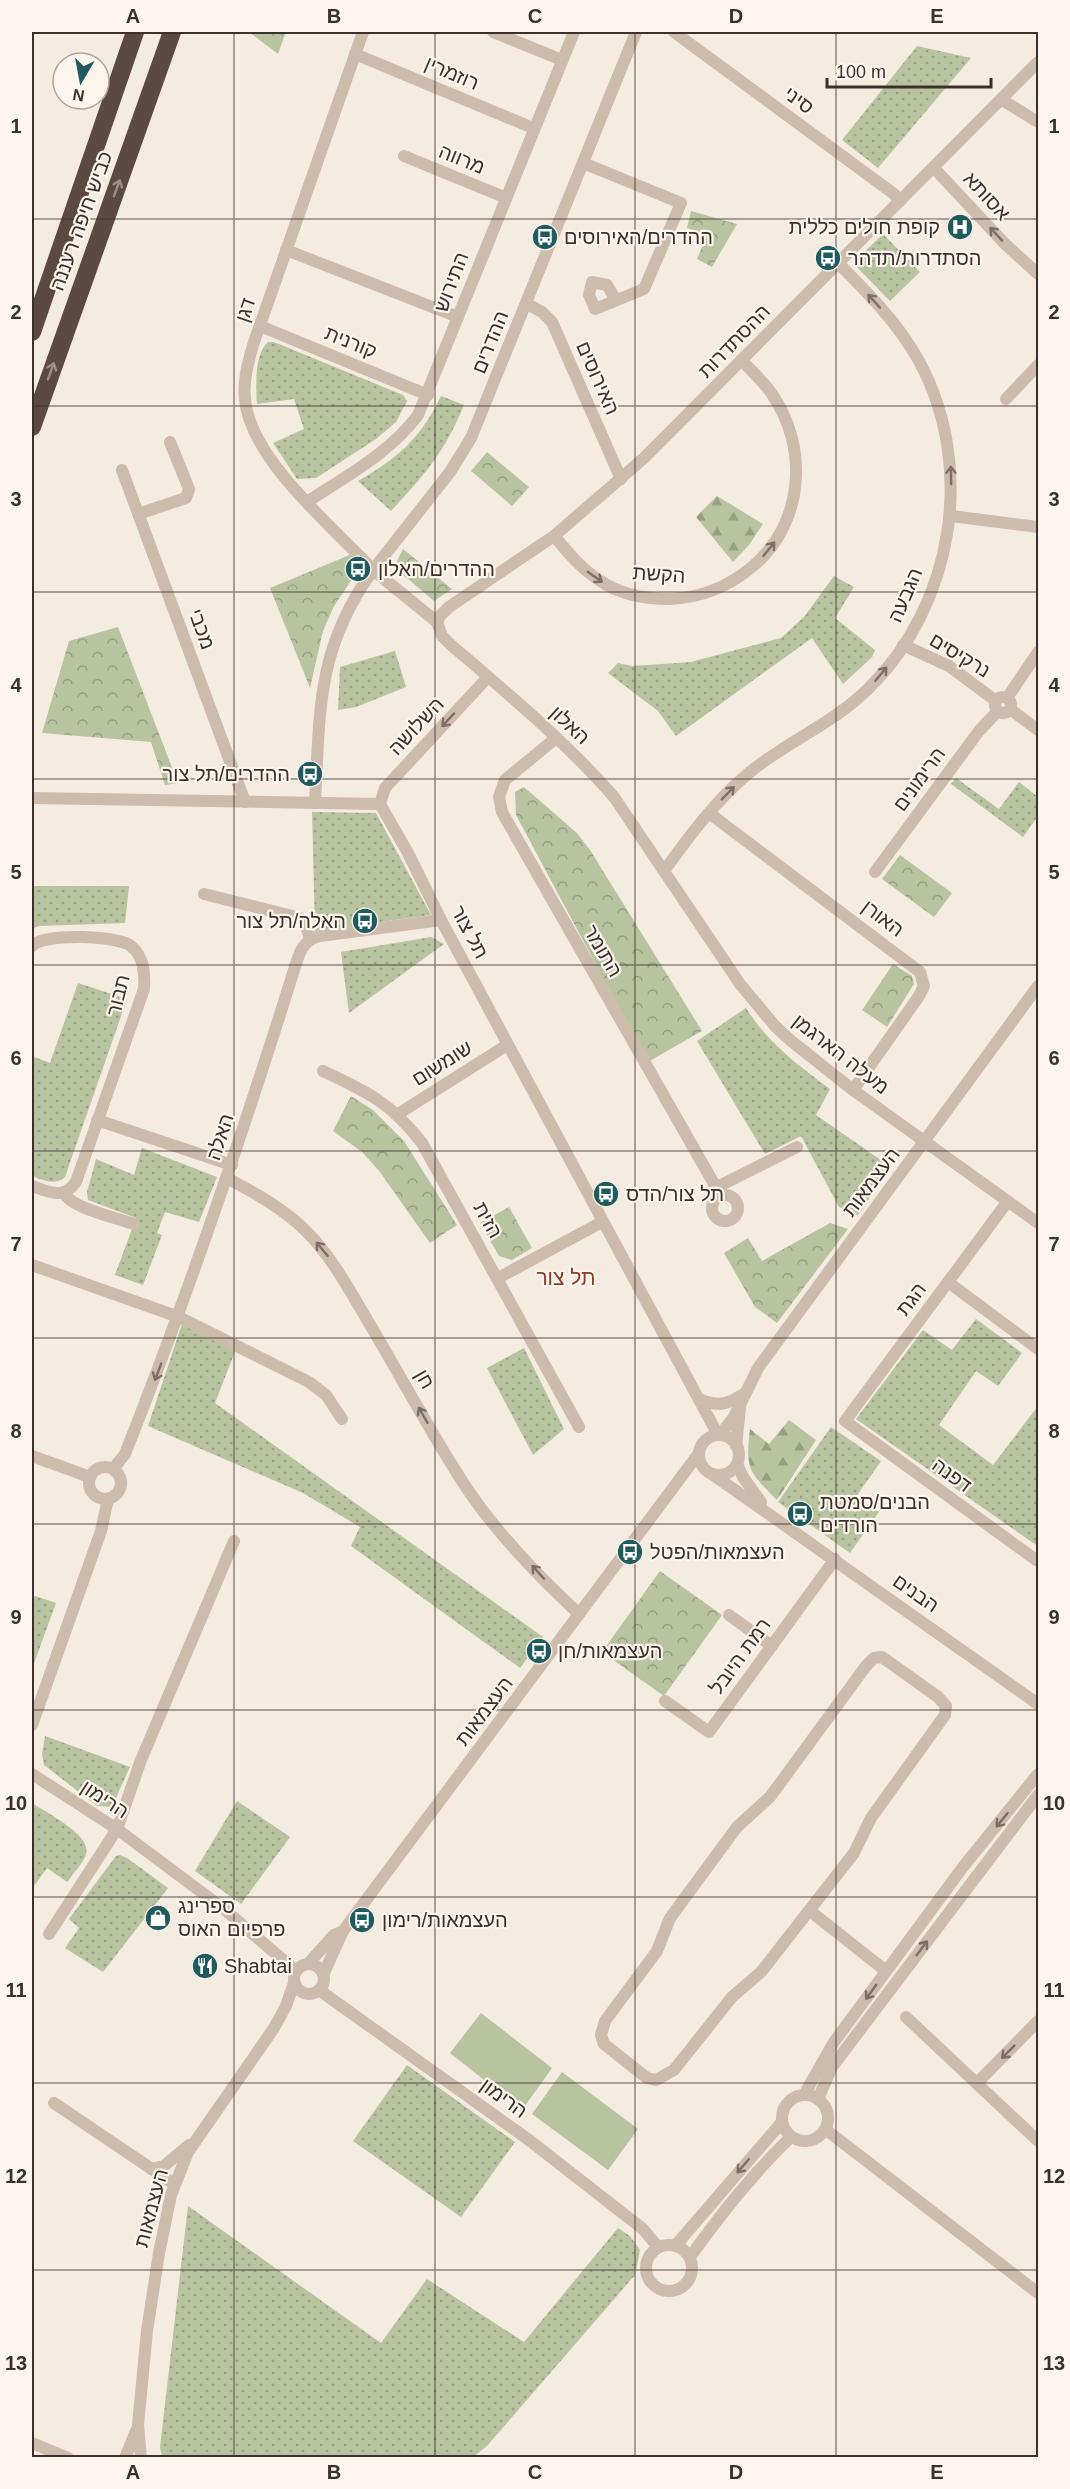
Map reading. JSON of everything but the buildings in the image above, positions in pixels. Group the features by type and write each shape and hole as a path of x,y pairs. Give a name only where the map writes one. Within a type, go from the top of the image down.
{"highway":[{"name":"כביש חיפה רעננה","path":"32,332 135,32"},
{"name":"כביש חיפה רעננה","path":"32,427 172,32"}],"street":[{"name":"דגן","path":"363,32 260,326 245,375 244,400 252,429 263,448 307,502 373,570"},
{"path":"493,32 562,60"},
{"name":"התירוש","path":"307,502 389,447 412,423 428,395 504,197 573,32"},
{"name":"ההדרים","path":"315,803 320,705 328,658 357,593 461,457 480,419 527,304 556,225 636,32"},
{"name":"סיני","path":"674,32 894,194 900,201"},
{"name":"רוזמרין","path":"355,54 533,128"},
{"name":"ההסתדרות","path":"437,622 449,608 554,536 621,479 672,431 1038,62"},
{"path":"1002,100 1038,122"},
{"name":"מרווה","path":"404,156 504,197"},
{"path":"583,163 681,203 644,289 616,300"},
{"name":"אסותא","path":"934,168 1005,244 1038,274"},
{"path":"286,250 458,317"},
{"name":"הגבעה","path":"664,871 709,813 752,771 851,705 870,687 913,631 930,592 945,545 951,516 951,464 947,438 931,388 904,337 871,297 838,263"},
{"name":"האירוסים","path":"527,304 542,312 552,322 621,479"},
{"name":"קורנית","path":"260,326 428,395"},
{"name":"הקשת","path":"554,536 579,564 601,582 622,592 643,597 688,598 710,592 727,585 760,561 775,542 793,506 797,467 794,445 780,407 757,375 741,360"},
{"path":"1006,399 1038,366"},
{"path":"138,514 186,498 189,494 170,442"},
{"name":"מכבי","path":"122,470 245,802"},
{"path":"951,516 1038,527"},
{"path":"373,570 437,622"},
{"name":"האלון","path":"437,622 442,636 450,644 556,738 614,797 664,871"},
{"name":"נרקיסים","path":"903,645 958,672 1038,730"},
{"name":"הרימונים","path":"875,872 979,731 1003,705 1038,652"},
{"name":"השלושה","path":"380,804 385,788 488,677"},
{"name":"התומר","path":"556,738 505,780 499,797 502,812 718,1192 797,1147"},
{"path":"32,798 380,804"},
{"name":"תל צור","path":"380,804 602,1222 719,1435"},
{"name":"האורן","path":"709,813 920,972 924,986 919,996 853,1090"},
{"name":"מעלה הארגמן","path":"664,871 762,1012 790,1040 853,1090 1038,1222"},
{"path":"204,894 300,918 310,938 441,920"},
{"name":"תבור","path":"32,945 35,941 45,938 112,939 130,946 142,962 144,989 76,1182 64,1193"},
{"name":"האלה","path":"113,1469 125,1454 179,1317 228,1178 297,960 310,938"},
{"name":"העצמאות","path":"719,1435 741,1404 758,1368 1038,986"},
{"name":"שומשום","path":"398,1114 507,1045"},
{"name":"הזית","path":"323,1071 382,1101 398,1114 432,1159 579,1427"},
{"path":"98,1120 232,1165"},
{"name":"חן","path":"228,1178 252,1191 293,1220 321,1247 349,1289 470,1492 537,1571 579,1614"},
{"path":"32,1186 56,1194 64,1193 67,1199 77,1205 134,1224"},
{"name":"הגת","path":"845,1421 1008,1201"},
{"path":"498,1278 602,1222"},
{"path":"32,1265 179,1317 309,1382 326,1395 342,1419"},
{"path":"948,1282 1038,1349"},
{"name":"תל צור","path":"691,1384 706,1425 701,1447"},
{"path":"699,1399 719,1405 729,1404 746,1392"},
{"name":"העצמאות","path":"736,1446 741,1404"},
{"name":"דפנה","path":"845,1421 1037,1559"},
{"path":"719,1435 729,1438 736,1446 739,1458 727,1473 709,1472 699,1459 701,1447 719,1435"},
{"name":"העצמאות","path":"323,1975 343,1931 701,1447"},
{"path":"32,1456 90,1477"},
{"name":"הבנים","path":"736,1464 749,1486 772,1514"},
{"path":"100,1467 113,1469 119,1476 121,1485 116,1495 108,1499 101,1499 93,1495 89,1487 90,1477 100,1467"},
{"name":"העצמאות","path":"675,1483 697,1470 709,1472"},
{"name":"הבנים","path":"709,1472 772,1514 1038,1704"},
{"path":"32,1725 104,1522 108,1499"},
{"path":"49,1934 117,1829 146,1750 234,1541"},
{"name":"רמת היובל","path":"665,1701 709,1732 835,1559"},
{"path":"729,1615 772,1646"},
{"path":"882,1657 938,1697 946,1706 945,1715 871,1818 854,1853 810,1911 761,1972 732,1997 685,2058 665,2076 656,2080 647,2078 604,2044 601,2036 605,2021 657,1951 670,1918 736,1827 770,1797 866,1666 874,1658 882,1657"},
{"name":"הרימון","path":"32,1774 117,1829 224,1909 295,1977"},
{"path":"804,2095 834,2042 963,1868 1038,1774"},
{"path":"818,2099 832,2067 1038,1795"},
{"path":"810,1911 886,1971"},
{"name":"העצמאות","path":"308,1964 334,1935 343,1931"},
{"path":"308,1964 316,1966 323,1975 324,1981 315,1992 299,1990 295,1977 301,1966 308,1964"},
{"name":"העצמאות","path":"141,2457 138,2425 150,2307 165,2220 174,2184 188,2152 274,2028 286,2006 295,1977"},
{"name":"העצמאות","path":"274,2028 315,1992"},
{"name":"הרימון","path":"315,1992 529,2140 643,2229 658,2247"},
{"path":"906,2017 1038,2141"},
{"path":"977,2083 1038,2021"},
{"path":"804,2095 818,2099 827,2110 825,2129 812,2140 804,2141 791,2137 783,2128 782,2122 786,2103 804,2095"},
{"path":"54,2103 174,2184"},
{"path":"676,2245 782,2122"},
{"path":"825,2129 1038,2293"},
{"path":"151,2169 164,2166 198,2137"},
{"path":"690,2258 713,2225 772,2154 791,2137"},
{"path":"668,2244 676,2245 690,2258 692,2271 687,2283 681,2288 671,2291 658,2289 647,2277 645,2269 650,2254 658,2247 668,2244"},
{"name":"העצמאות","path":"125,2457 138,2425"},
{"path":"32,2444 68,2457"}],"green space":[{"path":"249,32 286,32 278,54"},
{"path":"917,46 971,58 878,168 842,140"},
{"path":"691,211 737,224 712,267 697,259 707,235 687,228"},
{"path":"883,234 920,272 890,301 853,263"},
{"path":"268,342 274,342 403,395 407,401 396,422 376,439 316,478 297,479 273,443 304,429 294,399 257,404 258,362 263,347"},
{"path":"441,396 464,405 457,422 433,462 391,511 358,481 385,464 407,446 425,424"},
{"path":"487,452 529,487 512,506 471,471"},
{"path":"717,496 763,524 749,545 733,562 696,517"},
{"path":"403,549 452,589 434,601 394,567"},
{"path":"352,554 361,566 334,606 323,631 310,688 270,588"},
{"path":"834,576 854,587 835,618 875,650 872,657 843,684 812,638 676,736 658,711 608,673 618,663 632,666 691,662 781,638 804,617"},
{"path":"118,627 178,783 165,785 151,742 42,733 69,641"},
{"path":"395,651 406,687 356,707 338,710 340,667"},
{"path":"956,778 999,809 1019,782 1038,797 1038,816 1023,837 951,784"},
{"path":"524,787 577,833 590,850 702,1031 648,1062 516,815 515,792"},
{"path":"312,812 376,813 431,915 315,931"},
{"path":"900,855 952,893 934,917 882,879"},
{"path":"32,886 129,886 125,923 39,926 32,929"},
{"path":"431,937 444,944 349,1013 341,952"},
{"path":"893,964 912,976 914,984 887,1027 862,1010"},
{"path":"78,983 127,999 65,1177 57,1181 49,1181 32,1176 32,1056 50,1063"},
{"path":"746,1008 773,1042 830,1089 816,1115 891,1167 858,1215 839,1207 801,1136 765,1154 697,1041"},
{"path":"351,1096 373,1110 404,1141 457,1225 430,1243 380,1172 362,1152 333,1131"},
{"path":"142,1148 217,1177 199,1222 165,1212 157,1233 162,1235 143,1285 115,1275 136,1218 88,1200 87,1192 96,1159 134,1175"},
{"path":"509,1207 532,1248 512,1260 499,1256 480,1223"},
{"path":"830,1223 848,1229 777,1323 755,1307 724,1253 748,1238 762,1261"},
{"path":"976,1319 1022,1353 998,1386 976,1371 939,1425 993,1465 1038,1406 1038,1543 1036,1545 856,1419 923,1330 952,1350"},
{"path":"182,1324 236,1349 215,1403 543,1637 520,1668 351,1546 360,1527 303,1493 148,1426"},
{"path":"524,1348 564,1429 533,1455 487,1368"},
{"path":"789,1420 816,1440 777,1500 760,1483 751,1469 748,1453 750,1429 769,1444"},
{"path":"831,1427 881,1461 856,1497 879,1512 850,1553 778,1502"},
{"path":"660,1571 722,1615 664,1696 602,1652"},
{"path":"32,1595 56,1603 32,1669"},
{"path":"45,1736 130,1767 110,1807 97,1806 44,1765 42,1754"},
{"path":"237,1801 290,1837 241,1904 195,1871"},
{"path":"32,1803 75,1832 86,1847 86,1855 67,1882 47,1868 32,1889"},
{"path":"120,1855 168,1888 103,1972 65,1948 79,1928 69,1919 116,1856"},
{"path":"481,2013 552,2068 522,2110 450,2053"},
{"path":"407,2065 515,2142 461,2217 353,2141"},
{"path":"562,2072 638,2129 608,2170 532,2114"},
{"path":"188,2206 381,2343 427,2279 524,2342 618,2228 630,2236 640,2250 635,2275 487,2446 473,2457 162,2457 160,2447"}],"place":[{"name":"קופת חולים כללית","path":"960,227"},
{"name":"ההדרים/האירוסים","path":"545,237"},
{"name":"הסתדרות/תדהר","path":"828,258"},
{"name":"ההדרים/האלון","path":"358,569"},
{"name":"ההדרים/תל צור","path":"310,774"},
{"name":"האלה/תל צור","path":"365,921"},
{"name":"תל צור/הדס","path":"606,1194"},
{"name":"הבנים/סמטת הורדים","path":"800,1514"},
{"name":"העצמאות/הפטל","path":"630,1552"},
{"name":"העצמאות/חן","path":"539,1651"},
{"name":"ספרינג פרפיום האוס","path":"158,1918"},
{"name":"העצמאות/רימון","path":"362,1920"},
{"name":"Shabtai","path":"205,1966"}],"district":[{"name":"תל צור","path":"566,1278"}]}
